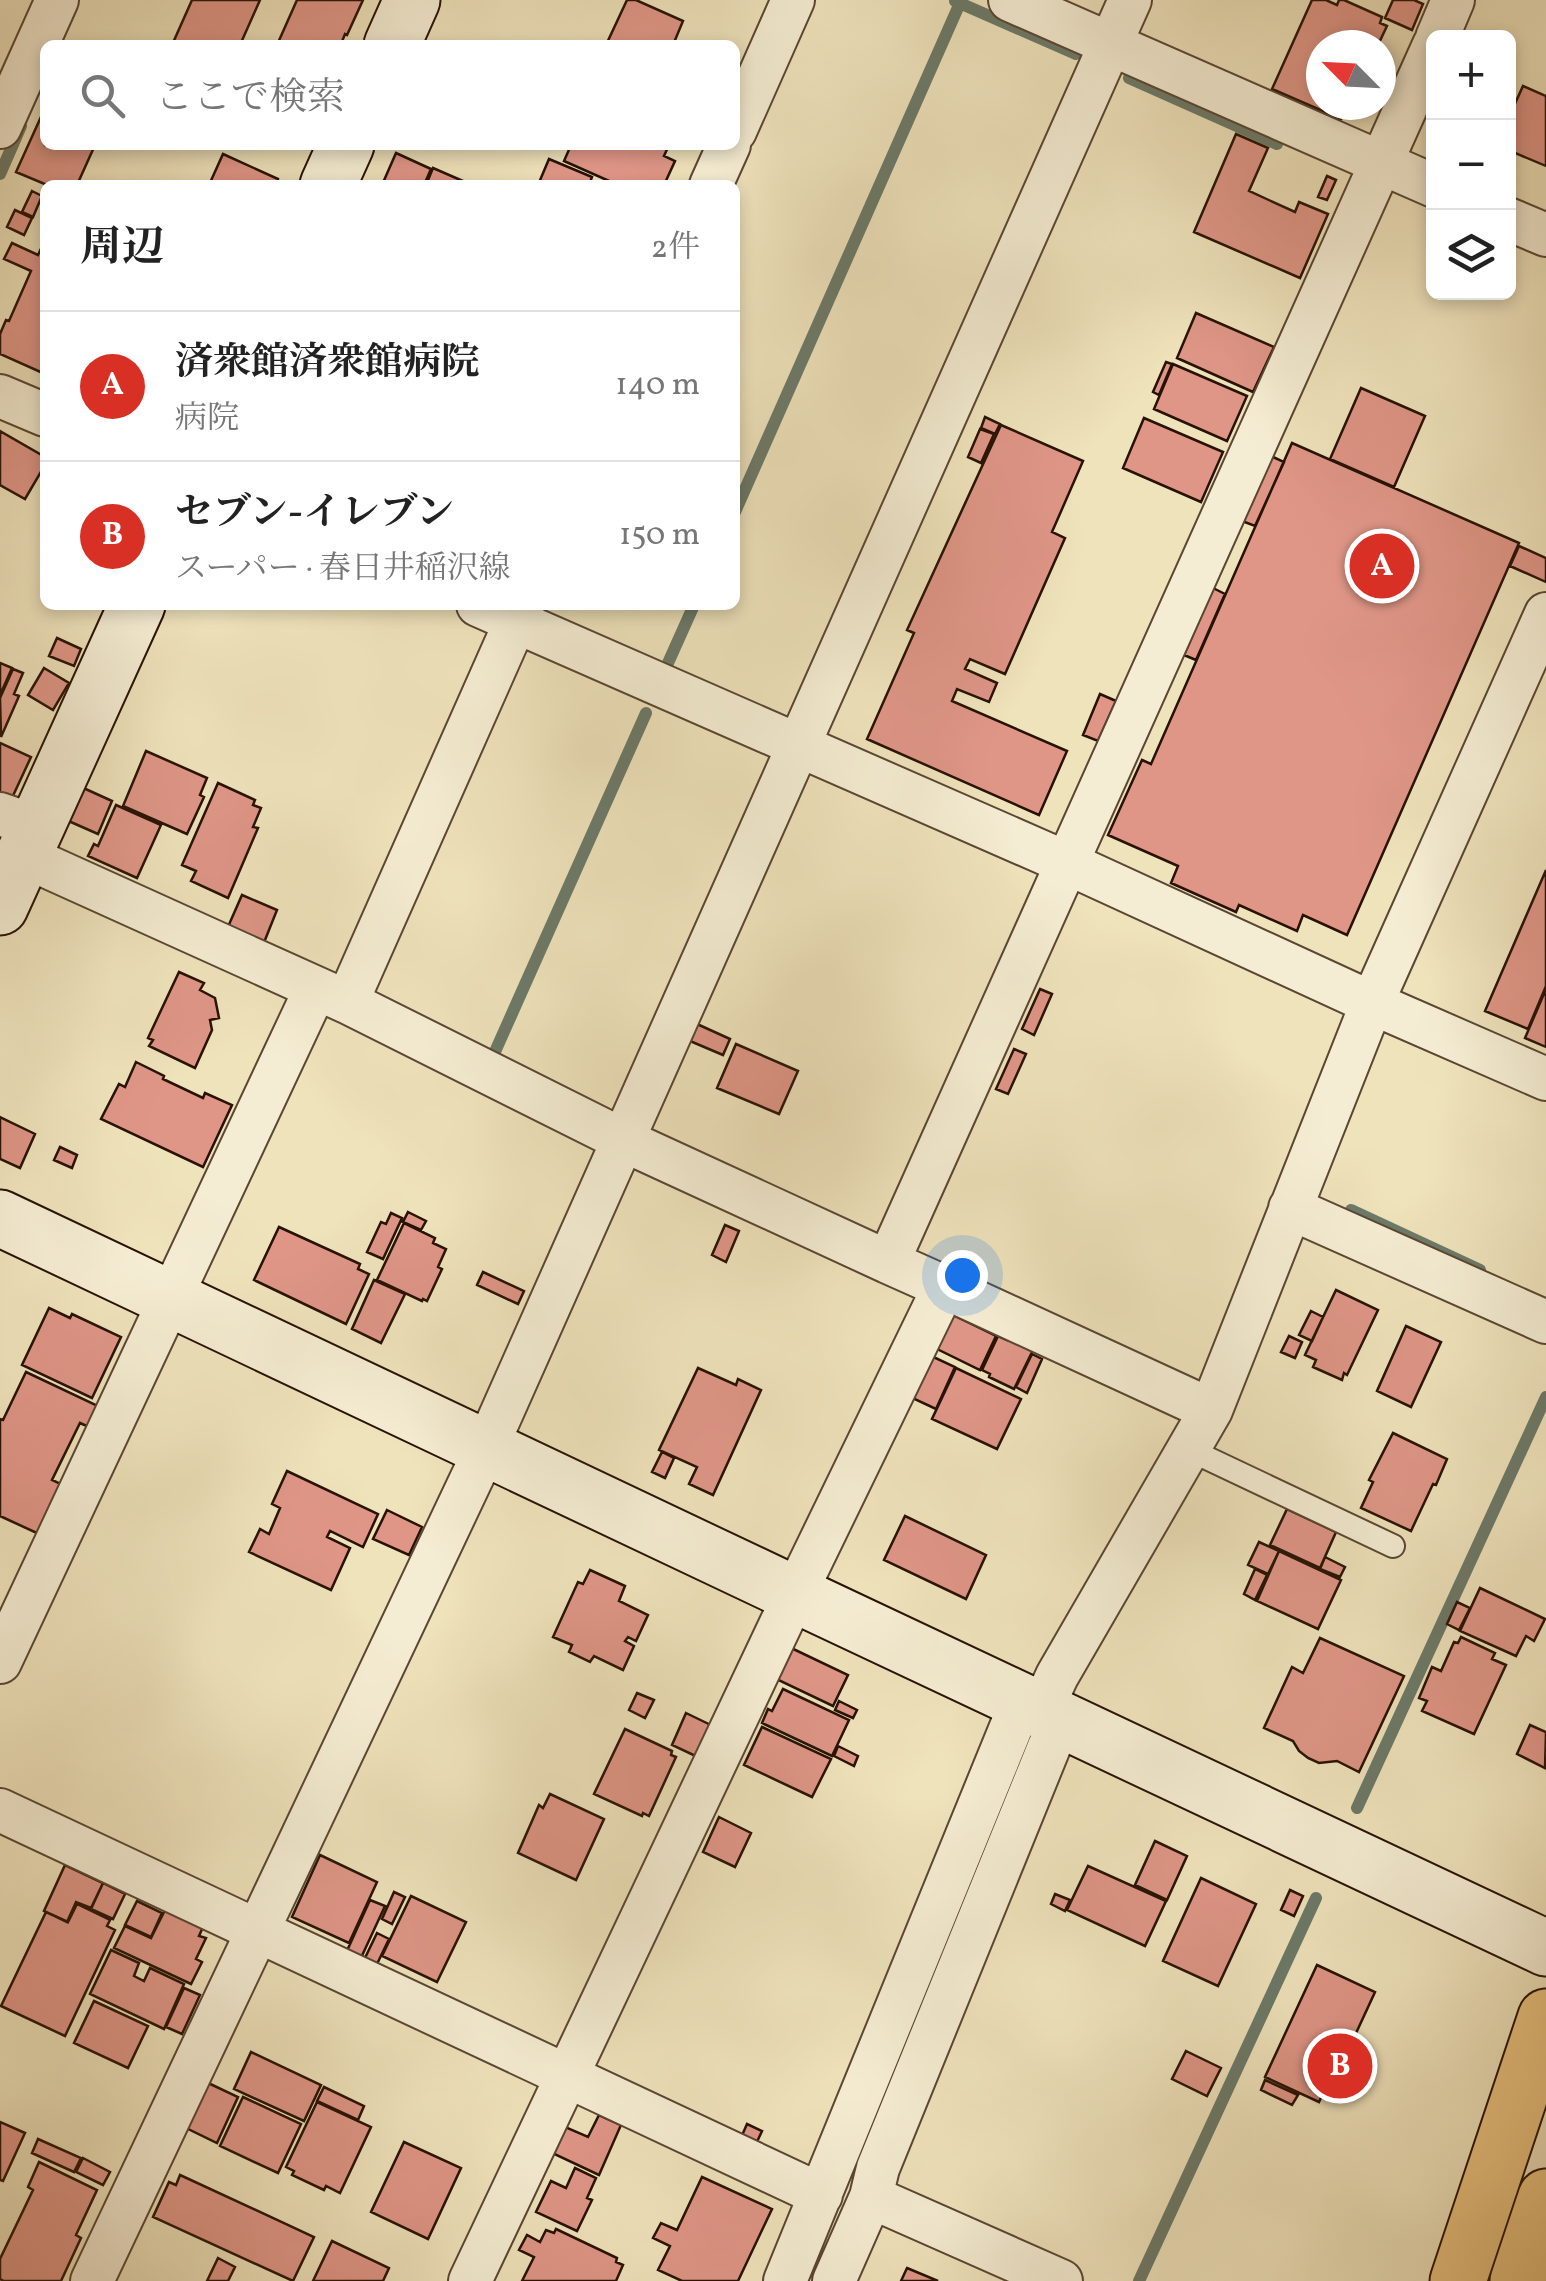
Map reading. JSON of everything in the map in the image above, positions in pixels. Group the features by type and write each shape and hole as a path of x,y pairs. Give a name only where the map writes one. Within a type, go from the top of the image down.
{"main road":[{"path":"1458,2281 1546,2017"},
{"path":"1518,2281 1546,2197"}],"street":[{"path":"0,127 57,0"},
{"path":"394,40 412,0"},
{"path":"740,120 794,0"},
{"path":"1010,0 1426,182"},
{"path":"92,2281 487,1446 1130,0"},
{"path":"1440,30 1453,0"},
{"path":"888,1262 1426,63"},
{"path":"330,180 344,150"},
{"path":"713,180 726,150"},
{"path":"1516,223 1546,236"},
{"path":"0,396 40,414"},
{"path":"0,907 21,832 135,610"},
{"path":"0,1662 172,1298 332,995 506,610 1546,1079"},
{"path":"784,2281 1057,1676 1211,1410 1372,1003 1546,614"},
{"path":"21,832 332,995 623,1140 1211,1410"},
{"path":"1290,1208 1546,1322"},
{"path":"0,1218 1546,1948"},
{"path":"470,2281 944,1287"},
{"path":"834,2281 871,2197 1041,1712"},
{"path":"0,1810 821,2195"},
{"path":"871,2197 1060,2281"}],"lane":[{"path":"1190,1450 1393,1546"}],"building":[{"path":"192,0 260,0 242,40 174,40"},
{"path":"297,0 363,0 343,40 279,40"},
{"path":"627,0 636,0 683,21 675,40 608,40"},
{"path":"1312,0 1337,5 1344,0 1382,17 1380,23 1387,26 1385,30 1306,30 1306,104 1272,89"},
{"path":"1393,0 1423,4 1412,30 1385,18"},
{"path":"1523,86 1546,96 1546,166 1516,153 1516,101"},
{"path":"40,119 40,150 93,150 79,180 40,182 16,172"},
{"path":"1236,134 1268,148 1249,191 1295,212 1299,202 1328,214 1300,278 1194,232"},
{"path":"569,150 667,150 664,156 675,161 666,180 607,180 564,161"},
{"path":"396,153 431,169 426,180 384,180"},
{"path":"223,154 278,179 278,180 211,180"},
{"path":"549,159 592,177 591,180 540,180"},
{"path":"433,168 461,180 428,180"},
{"path":"1327,176 1336,180 1327,200 1318,197"},
{"path":"32,191 40,195 33,217 22,212"},
{"path":"15,210 32,218 24,235 7,227"},
{"path":"12,243 38,255 40,251 40,372 0,354 0,334 31,271 4,259"},
{"path":"1196,313 1274,347 1253,392 1177,358"},
{"path":"1166,362 1172,364 1159,395 1153,392"},
{"path":"1173,364 1247,396 1227,441 1154,409"},
{"path":"1361,388 1425,416 1394,487 1330,459"},
{"path":"985,417 1000,424 995,434 981,428"},
{"path":"1144,418 1223,452 1201,502 1123,468"},
{"path":"1001,425 1083,461 1052,532 1065,538 1005,674 970,659 965,669 997,683 989,702 957,689 952,701 1067,751 1039,815 867,739 914,633 907,630"},
{"path":"980,429 994,434 981,463 968,457"},
{"path":"0,431 40,454 40,474 25,499 0,485"},
{"path":"1292,443 1519,543 1347,935 1303,915 1297,931 1239,905 1236,912 1171,883 1178,866 1108,835 1142,760 1151,764"},
{"path":"1271,456 1284,462 1255,526 1242,521"},
{"path":"1519,546 1546,558 1546,582 1510,566"},
{"path":"1213,588 1225,594 1196,660 1184,655"},
{"path":"57,638 81,649 74,666 49,656"},
{"path":"0,663 12,668 0,695"},
{"path":"44,668 69,683 53,710 28,695"},
{"path":"13,669 23,673 14,694 19,696 1,737 0,698"},
{"path":"1100,694 1116,701 1098,741 1083,735"},
{"path":"0,743 31,757 11,800 0,795"},
{"path":"146,751 207,778 200,795 204,797 187,834 123,806"},
{"path":"218,783 255,800 253,805 261,808 253,827 258,828 228,898 191,881 196,871 182,865"},
{"path":"79,786 112,801 98,834 64,819"},
{"path":"116,805 161,825 137,878 88,856 94,844 98,846"},
{"path":"1546,870 1546,986 1528,1029 1485,1011"},
{"path":"242,895 277,910 263,945 227,929"},
{"path":"179,972 204,983 200,990 215,998 219,1018 210,1020 212,1030 195,1068 149,1046 153,1040 148,1038"},
{"path":"1040,989 1052,994 1034,1035 1022,1029"},
{"path":"1546,989 1546,1047 1525,1038"},
{"path":"697,1024 730,1039 723,1055 690,1041"},
{"path":"736,1044 798,1071 779,1114 717,1088"},
{"path":"1014,1049 1026,1054 1008,1094 996,1089"},
{"path":"136,1062 203,1098 205,1093 232,1105 203,1167 101,1119 119,1084 125,1087"},
{"path":"0,1117 35,1134 20,1168 0,1159"},
{"path":"60,1147 77,1155 72,1168 54,1160"},
{"path":"408,1212 426,1221 421,1230 403,1222"},
{"path":"391,1213 402,1218 383,1259 367,1252 381,1222 386,1224"},
{"path":"404,1223 435,1238 433,1243 446,1249 438,1267 442,1269 427,1301 377,1280"},
{"path":"725,1225 739,1231 726,1262 712,1255"},
{"path":"279,1227 360,1264 358,1269 369,1274 346,1324 254,1280"},
{"path":"483,1272 524,1291 518,1304 477,1285"},
{"path":"374,1280 405,1294 381,1343 352,1329"},
{"path":"1336,1290 1378,1310 1342,1380 1313,1367 1316,1360 1305,1355"},
{"path":"49,1308 70,1318 72,1314 121,1337 92,1398 22,1365"},
{"path":"1311,1311 1323,1317 1312,1341 1299,1335"},
{"path":"951,1314 996,1336 980,1370 935,1348"},
{"path":"1406,1326 1441,1342 1411,1407 1377,1391"},
{"path":"998,1336 1007,1340 1008,1336 1034,1348 1014,1389 982,1370"},
{"path":"1289,1336 1302,1342 1295,1358 1281,1352"},
{"path":"927,1354 955,1367 936,1409 908,1396"},
{"path":"1032,1354 1042,1359 1027,1393 1016,1387"},
{"path":"698,1368 736,1385 738,1379 761,1390 713,1495 689,1484 697,1467 659,1450"},
{"path":"956,1368 1021,1399 997,1449 932,1419"},
{"path":"26,1372 98,1406 89,1427 80,1423 52,1480 63,1485 39,1534 0,1516 0,1419 3,1420"},
{"path":"1393,1433 1447,1459 1411,1531 1361,1508 1373,1482 1369,1480"},
{"path":"662,1452 674,1458 665,1478 652,1472"},
{"path":"287,1471 378,1514 363,1547 330,1531 327,1537 350,1548 331,1590 249,1552 260,1529 269,1534 280,1508 272,1504"},
{"path":"1287,1509 1336,1532 1320,1568 1270,1545"},
{"path":"387,1510 422,1527 409,1555 373,1539"},
{"path":"905,1516 986,1555 966,1599 884,1560"},
{"path":"1259,1542 1279,1551 1268,1574 1248,1565"},
{"path":"1279,1551 1341,1580 1318,1629 1257,1601"},
{"path":"1325,1557 1345,1567 1340,1577 1320,1569"},
{"path":"1255,1569 1267,1575 1255,1600 1244,1594"},
{"path":"590,1570 625,1586 619,1601 648,1615 636,1641 628,1637 625,1641 634,1646 623,1670 594,1656 590,1662 569,1652 572,1645 553,1637 578,1582 583,1584"},
{"path":"1480,1588 1545,1619 1534,1641 1526,1636 1516,1656 1460,1631"},
{"path":"1457,1602 1470,1608 1459,1630 1447,1624"},
{"path":"1461,1637 1495,1653 1492,1659 1506,1665 1474,1734 1422,1711 1427,1701 1419,1698 1432,1667 1441,1671 1454,1642 1458,1643"},
{"path":"1320,1638 1404,1676 1359,1772 1337,1761 1319,1763 1308,1758 1293,1741 1264,1728 1292,1667 1303,1673"},
{"path":"787,1646 848,1675 833,1706 772,1677"},
{"path":"783,1689 849,1720 832,1756 762,1723"},
{"path":"637,1693 654,1700 645,1718 629,1710"},
{"path":"839,1701 857,1710 853,1718 835,1710"},
{"path":"686,1713 719,1729 704,1760 672,1745"},
{"path":"1530,1725 1546,1732 1545,1768 1517,1754"},
{"path":"762,1727 831,1759 812,1797 744,1765"},
{"path":"625,1729 672,1751 671,1755 676,1757 649,1816 594,1794"},
{"path":"838,1746 858,1756 854,1766 834,1756"},
{"path":"550,1794 604,1819 576,1880 518,1853 539,1805 543,1808"},
{"path":"719,1817 751,1833 735,1867 703,1852"},
{"path":"1155,1841 1187,1856 1167,1900 1135,1885"},
{"path":"320,1855 377,1882 349,1943 292,1917"},
{"path":"65,1865 103,1883 91,1908 76,1902 67,1922 44,1911"},
{"path":"1088,1866 1166,1901 1145,1946 1067,1910"},
{"path":"1201,1878 1256,1904 1218,1986 1163,1961"},
{"path":"103,1883 125,1894 113,1919 91,1909"},
{"path":"1290,1890 1303,1896 1294,1916 1281,1910"},
{"path":"394,1892 405,1897 392,1924 382,1919"},
{"path":"1055,1894 1070,1900 1065,1911 1051,1904"},
{"path":"411,1896 466,1922 437,1982 382,1956"},
{"path":"370,1900 385,1906 360,1960 346,1953"},
{"path":"137,1901 162,1913 151,1937 125,1925"},
{"path":"77,1904 110,1920 107,1926 115,1930 65,2036 1,2006 46,1912 68,1922"},
{"path":"165,1910 203,1927 199,1936 206,1938 196,1959 202,1962 191,1984 114,1948 125,1926 151,1938"},
{"path":"377,1933 389,1939 377,1964 365,1958"},
{"path":"111,1950 139,1963 134,1976 144,1981 150,1968 184,1984 164,2029 90,1994"},
{"path":"1317,1965 1375,1992 1333,2083 1328,2082 1319,2102 1265,2077"},
{"path":"184,1988 200,1995 182,2034 166,2027"},
{"path":"94,2001 148,2026 128,2068 74,2043"},
{"path":"1186,2051 1221,2068 1207,2096 1172,2079"},
{"path":"251,2052 321,2085 304,2121 234,2089"},
{"path":"1265,2080 1298,2095 1292,2105 1261,2090"},
{"path":"204,2081 238,2097 217,2143 182,2126"},
{"path":"324,2087 364,2106 358,2120 317,2101"},
{"path":"243,2097 301,2124 278,2173 220,2146"},
{"path":"317,2102 371,2127 340,2193 292,2175 294,2171 286,2167"},
{"path":"599,2115 621,2125 599,2175 550,2152 563,2126 588,2137"},
{"path":"0,2122 25,2133 3,2181 0,2180"},
{"path":"747,2124 762,2131 755,2146 740,2140"},
{"path":"38,2139 81,2158 74,2172 32,2153"},
{"path":"404,2142 461,2168 428,2239 371,2212"},
{"path":"83,2158 110,2172 103,2185 76,2172"},
{"path":"39,2162 97,2190 61,2281 4,2281 0,2279 0,2259 33,2190 28,2187"},
{"path":"575,2168 596,2178 587,2198 592,2200 577,2231 536,2212 551,2181 566,2188"},
{"path":"180,2175 314,2237 293,2281 153,2217 169,2182 176,2185"},
{"path":"702,2177 772,2209 738,2281 682,2281 658,2270 670,2246 653,2238 661,2223 677,2230"},
{"path":"556,2229 617,2258 616,2262 623,2265 616,2281 522,2281 534,2257 519,2250 527,2235 540,2242 546,2230 554,2233"},
{"path":"332,2241 389,2268 383,2281 313,2281"},
{"path":"218,2258 235,2267 228,2281 207,2281"},
{"path":"907,2268 938,2281 901,2281"}],"waterway":[{"path":"955,1 1076,54"},
{"path":"740,501 960,3"},
{"path":"1129,78 1277,144"},
{"path":"0,174 21,126"},
{"path":"668,663 692,610"},
{"path":"494,1054 646,713"},
{"path":"1351,1210 1480,1270"},
{"path":"1357,1808 1546,1397"},
{"path":"1139,2281 1316,1898"},
{"path":"910,2030 936,1971"}],"place":[{"name":"済衆館済衆館病院","path":"1382,566"},
{"name":"セブン-イレブン","path":"1340,2066"}]}
